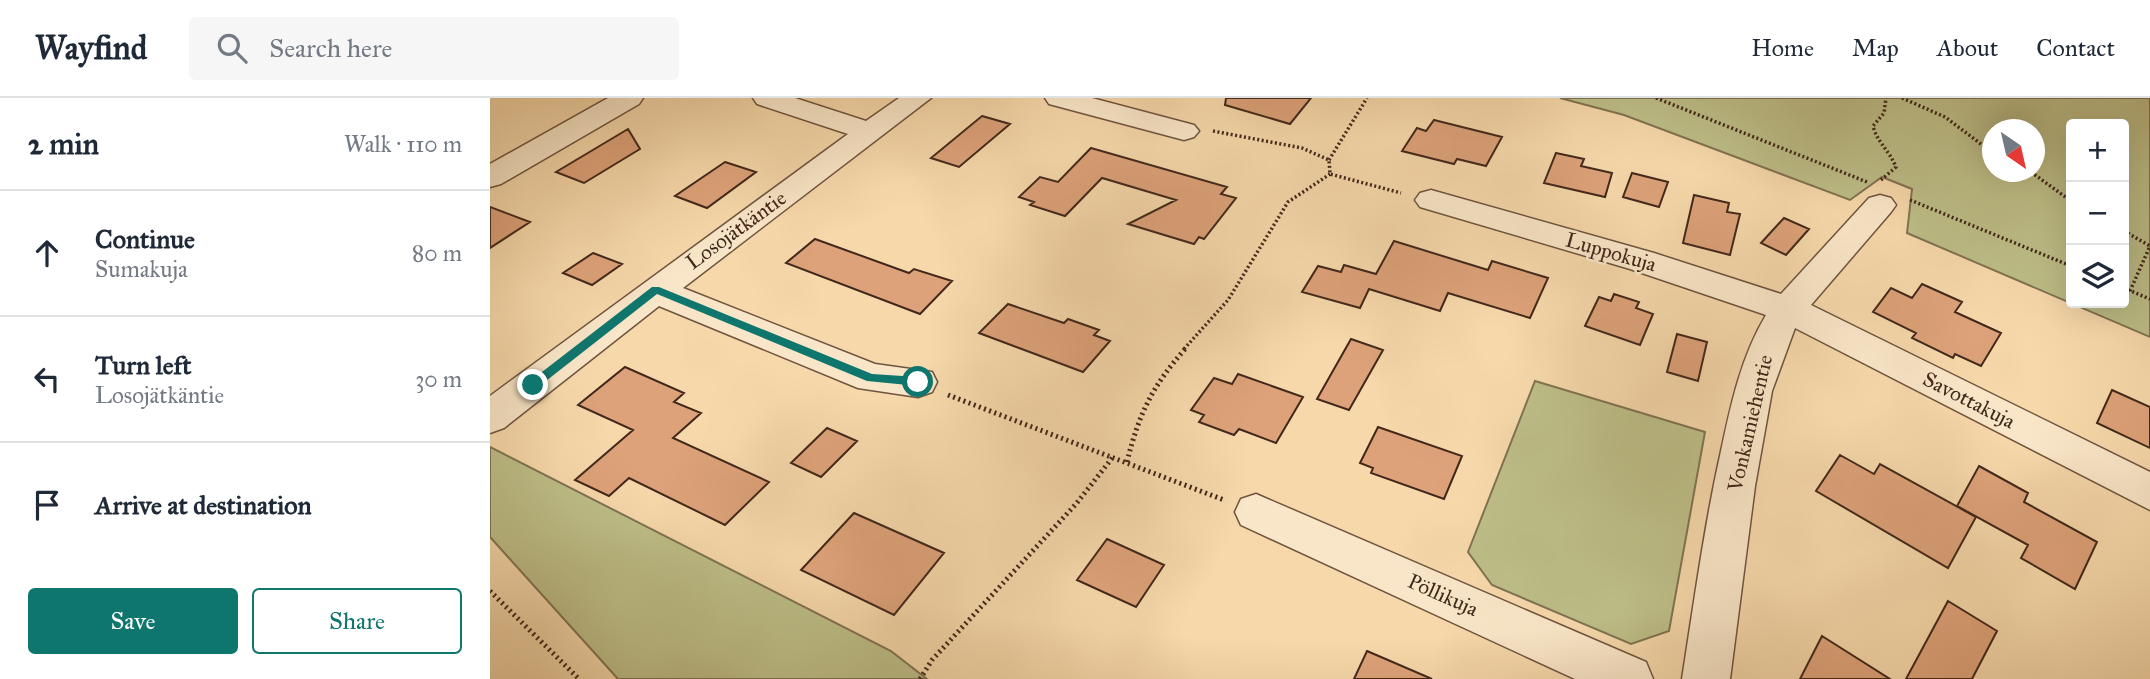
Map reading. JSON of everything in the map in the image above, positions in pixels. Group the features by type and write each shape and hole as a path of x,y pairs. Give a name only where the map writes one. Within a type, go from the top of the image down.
{"street":[{"path":"490,177 629,98"},
{"path":"767,98 870,132"},
{"name":"Losojätkäntie","path":"490,417 655,290 917,98"},
{"path":"1059,98 1184,131"},
{"name":"Vonkamiehentie","path":"1706,679 1734,486 1753,391 1772,336 1788,309 1877,195"},
{"name":"Luppokuja","path":"1431,200 1642,261 1788,309"},
{"path":"655,290 871,378 918,382"},
{"name":"Savottakuja","path":"1788,309 2150,492"},
{"name":"Pöllikuja","path":"1256,512 1629,679"}],"path":[{"path":"1331,174 1329,160 1367,98"},
{"path":"1877,195 1896,167 1888,147 1875,138 1873,126 1884,113 1886,98"},
{"path":"1902,98 1945,117 1982,145"},
{"path":"1184,131 1201,128 1302,148 1329,160"},
{"path":"1331,174 1431,200"},
{"path":"1127,463 1137,421 1159,378 1228,300 1288,202 1299,192 1324,181 1331,174"},
{"path":"2045,182 2066,197"},
{"path":"2129,234 2150,246 2129,285"},
{"path":"2129,290 2150,299"},
{"path":"918,382 1256,512"},
{"path":"920,679 932,660 1076,504 1113,457"},
{"path":"490,591 579,679"}],"green space":[{"path":"1560,98 2150,98 2150,337 2082,308 2129,308 2129,119 2066,119 2066,301 1907,233 1912,189 1882,177 1850,200 1624,115"},
{"path":"1535,381 1705,432 1669,631 1631,644 1492,585 1468,552"},
{"path":"490,447 891,651 927,679 618,679 490,537"}],"building":[{"path":"1226,98 1311,98 1290,124 1225,105"},
{"path":"982,116 1010,124 959,167 931,158"},
{"path":"1434,120 1502,137 1486,166 1457,159 1454,164 1402,151 1417,128 1426,131"},
{"path":"628,129 640,149 584,183 556,172"},
{"path":"1091,148 1227,187 1221,194 1236,198 1204,239 1199,237 1194,244 1128,224 1176,200 1102,178 1065,216 1030,205 1034,202 1019,197 1040,177 1058,182"},
{"path":"1556,153 1584,159 1581,166 1612,173 1605,197 1544,183"},
{"path":"725,162 756,172 707,208 675,196"},
{"path":"1632,173 1668,182 1659,207 1623,197"},
{"path":"1694,195 1729,203 1727,212 1740,214 1730,255 1683,243"},
{"path":"490,207 530,222 490,248"},
{"path":"1784,218 1809,229 1786,255 1761,243"},
{"path":"815,239 909,273 914,269 952,281 920,314 786,263"},
{"path":"1394,241 1488,270 1492,261 1548,278 1530,318 1448,293 1440,311 1369,289 1360,308 1302,292 1318,266 1341,272 1344,265 1376,274"},
{"path":"593,253 622,264 592,285 563,273"},
{"path":"1922,284 1962,302 1955,312 2001,333 1981,366 1955,354 1953,358 1912,338 1916,333 1873,312 1891,288 1912,298"},
{"path":"1614,294 1639,302 1636,308 1653,314 1640,345 1585,326 1599,297 1611,301"},
{"path":"1008,304 1064,323 1068,319 1099,330 1094,335 1110,341 1083,372 979,333"},
{"path":"1677,334 1707,342 1698,381 1667,372"},
{"path":"1351,339 1383,350 1349,410 1317,399"},
{"path":"625,367 684,393 674,402 701,413 673,438 769,482 725,525 629,478 609,496 575,480 633,430 578,405"},
{"path":"1238,374 1303,397 1276,443 1239,429 1234,435 1199,422 1204,415 1191,410 1214,378 1232,384"},
{"path":"2112,390 2150,407 2150,448 2097,423"},
{"path":"1378,427 1462,456 1444,499 1371,473 1373,468 1360,463"},
{"path":"827,428 857,441 821,477 791,463"},
{"path":"1840,455 1874,474 1880,464 1976,517 1948,568 1816,491"},
{"path":"1979,466 2028,493 2024,502 2097,542 2075,589 2021,558 2028,545 1957,506"},
{"path":"854,513 944,553 894,615 801,570"},
{"path":"1107,539 1164,565 1136,607 1077,580"},
{"path":"1948,601 1997,631 1972,679 1906,679"},
{"path":"1822,636 1890,679 1800,679"},
{"path":"1367,651 1432,679 1354,679"}],"route":[{"path":"533,385 655,290 871,378 918,382"}]}
